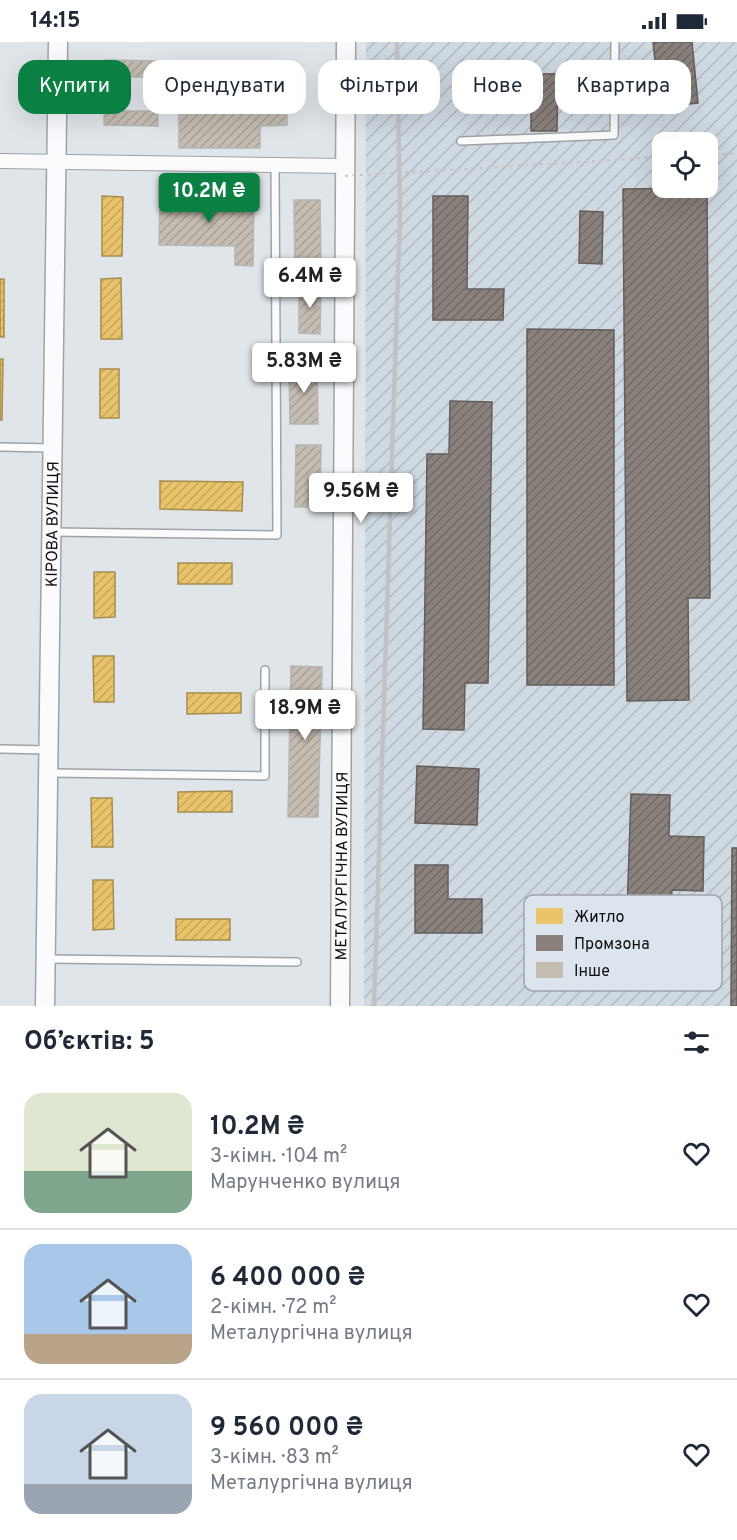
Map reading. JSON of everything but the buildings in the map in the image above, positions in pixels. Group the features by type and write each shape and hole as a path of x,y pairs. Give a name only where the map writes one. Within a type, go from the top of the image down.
{"street":[{"name":"КІРОВА ВУЛИЦЯ","path":"45,1006 58,42"},
{"name":"МЕТАЛУРГІЧНА ВУЛИЦЯ","path":"340,1006 346,42"},
{"path":"0,161 275,165 345,171"}],"lane":[{"path":"461,141 614,135 615,42"},
{"path":"51,532 277,535 275,165"},
{"path":"0,447 52,448"},
{"path":"48,773 265,776 265,670"},
{"path":"0,748 48,750"},
{"path":"45,959 297,962"}],"path":[{"path":"718,154 737,153"},
{"path":"345,171 652,157"}],"shaded area":[{"path":"366,42 737,42 737,1006 364,1006 366,114 440,114 440,60 366,60"}],"railway":[{"path":"374,1006 400,213 397,42"}]}
